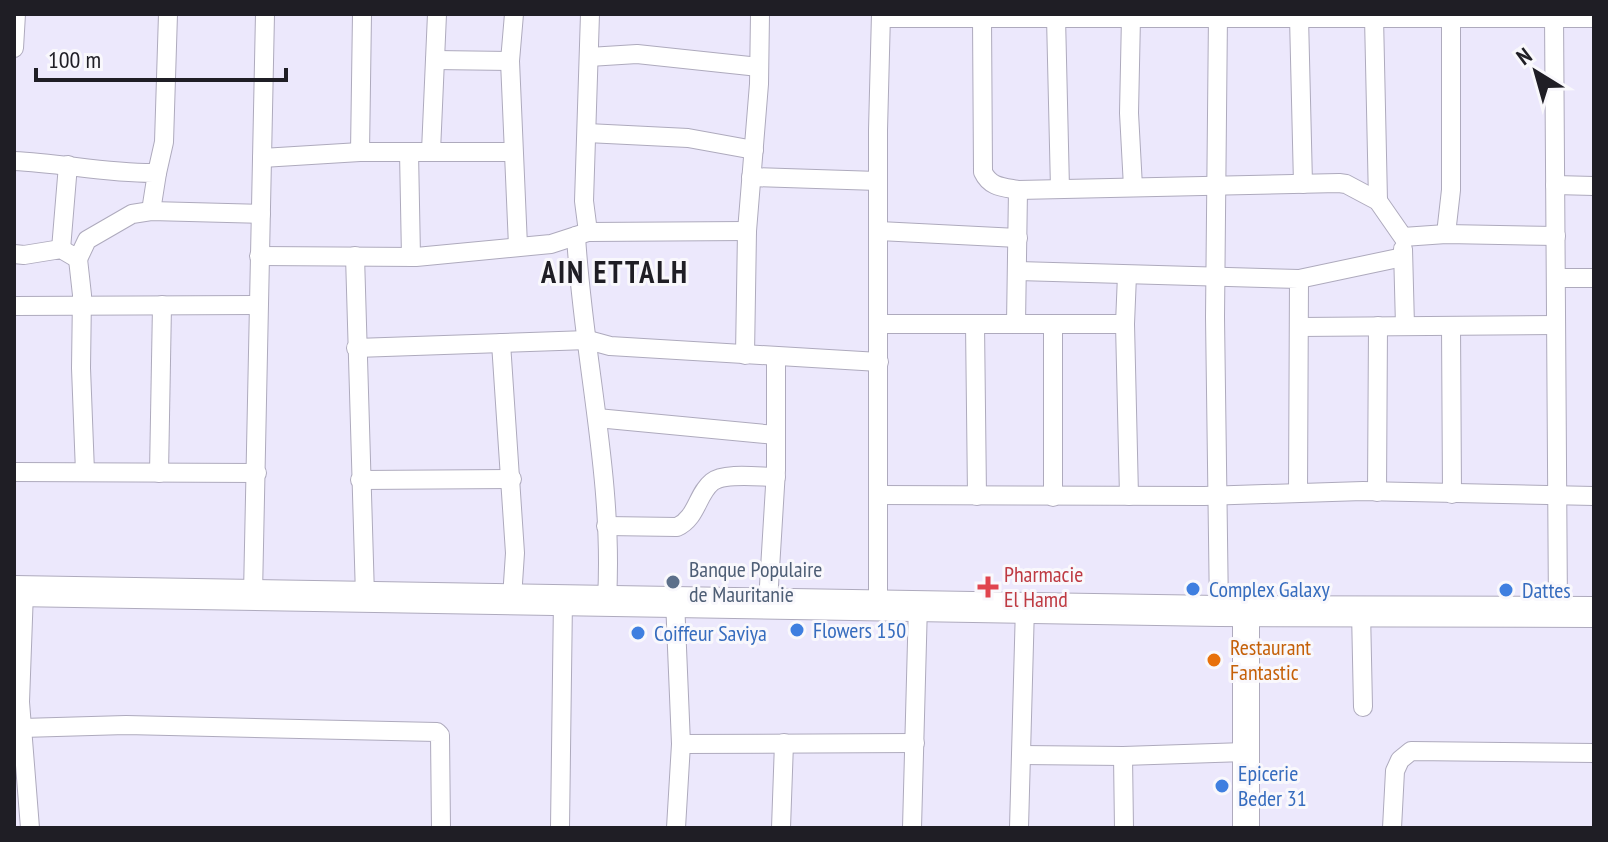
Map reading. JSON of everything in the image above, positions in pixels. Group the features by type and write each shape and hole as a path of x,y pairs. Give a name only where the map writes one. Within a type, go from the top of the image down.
{"main road":[{"path":"19,591 1233,610 1594,612"}],"street":[{"path":"14,48 16,14"},
{"path":"151,211 164,142 168,14"},
{"path":"253,594 265,14"},
{"path":"360,152 362,14"},
{"path":"431,151 437,14"},
{"path":"514,14 510,61 518,246"},
{"path":"590,14 581,300 597,418 609,562 607,599"},
{"path":"745,355 747,231 760,14"},
{"path":"1218,15 1215,278 1218,496 1233,610 1245,752 1246,828"},
{"path":"878,603 881,16 1594,18"},
{"path":"1554,16 1558,612"},
{"path":"1056,17 1060,189"},
{"path":"1131,17 1129,113 1133,187"},
{"path":"1299,17 1303,184"},
{"path":"1374,17 1378,201"},
{"path":"1446,234 1451,190 1451,17"},
{"path":"982,18 983,172 993,185 1018,190 1346,184 1378,201 1403,237 1405,326"},
{"path":"589,57 637,54 759,67"},
{"path":"435,60 510,61"},
{"path":"587,133 688,138 754,150"},
{"path":"262,158 360,152 512,152"},
{"path":"409,152 411,257"},
{"path":"14,161 116,173 157,173"},
{"path":"61,249 68,165"},
{"path":"751,177 878,181"},
{"path":"1555,185 1594,186"},
{"path":"1016,324 1018,190"},
{"path":"85,472 82,306 78,259 87,240 132,214 151,211 261,214"},
{"path":"259,256 411,257 551,244 582,234 747,231"},
{"path":"879,231 1018,238"},
{"path":"1403,237 1446,234 1556,236"},
{"path":"14,254 61,249 78,259"},
{"path":"355,256 365,596"},
{"path":"1018,271 1299,279 1403,257"},
{"path":"1127,275 1125,324 1129,496"},
{"path":"1556,278 1594,278"},
{"path":"1298,493 1299,279"},
{"path":"159,473 162,305"},
{"path":"14,306 258,305"},
{"path":"879,324 1125,324"},
{"path":"975,324 977,496"},
{"path":"1053,324 1053,497"},
{"path":"1299,327 1556,325"},
{"path":"1377,492 1378,326"},
{"path":"1451,326 1452,494"},
{"path":"356,348 588,340 610,346 879,362"},
{"path":"501,343 512,479 515,553 512,598"},
{"path":"768,602 776,477 776,358"},
{"path":"597,418 776,435"},
{"path":"14,472 257,473"},
{"path":"606,526 677,527 694,512 710,483 716,479 776,477"},
{"path":"360,480 512,479"},
{"path":"878,495 1053,497 1377,492 1594,496"},
{"path":"19,591 20,702 30,828"},
{"path":"560,828 563,599"},
{"path":"675,600 681,744 676,828"},
{"path":"912,828 918,604"},
{"path":"1019,828 1025,606"},
{"path":"1361,611 1363,707"},
{"path":"22,728 126,725 437,732 440,735 441,828"},
{"path":"781,828 784,743"},
{"path":"681,744 915,743"},
{"path":"1392,828 1395,771 1400,760 1411,751 1594,753"},
{"path":"1021,755 1245,752"},
{"path":"1123,756 1124,828"}],"place":[{"name":"Banque Populaire de Mauritanie","path":"673,582"},
{"name":"Pharmacie El Hamd","path":"988,587"},
{"name":"Complex Galaxy","path":"1193,589"},
{"name":"Dattes","path":"1506,590"},
{"name":"Flowers 150","path":"797,630"},
{"name":"Coiffeur Saviya","path":"638,633"},
{"name":"Restaurant Fantastic","path":"1214,660"},
{"name":"Epicerie Beder 31","path":"1222,786"}],"district":[{"name":"AIN ETTALH","path":"615,271"}]}
